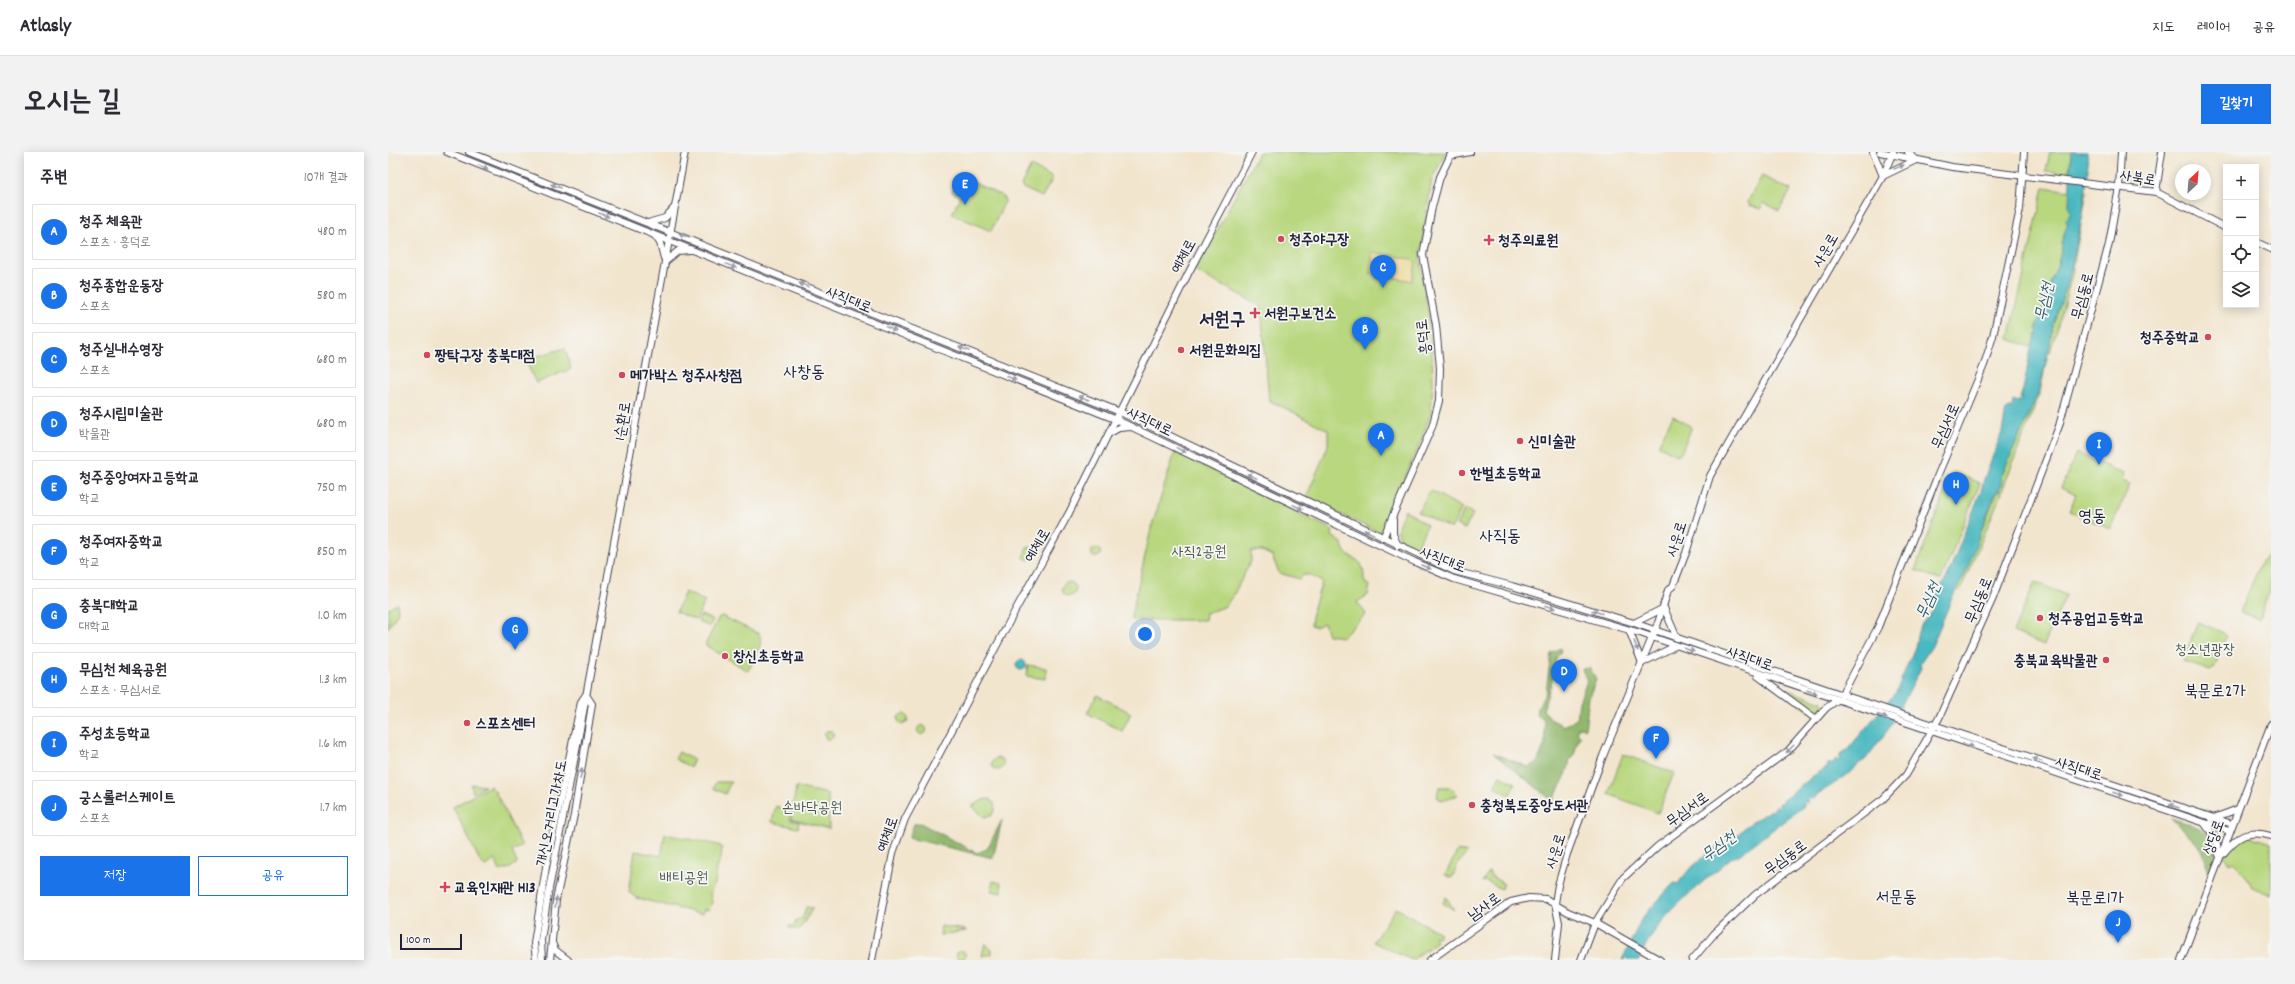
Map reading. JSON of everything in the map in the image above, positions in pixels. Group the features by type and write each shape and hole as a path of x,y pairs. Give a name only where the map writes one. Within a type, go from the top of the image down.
{"main road":[{"name":"사직대로","path":"447,152 1117,420 1440,573 1630,630 1836,701 2229,831"},
{"name":"사직대로","path":"469,152 671,231 1120,412 1398,546 1454,571 1512,586 1634,623 1842,695 2211,819 2232,824"},
{"name":"1순환로","path":"586,695 685,152"},
{"name":"예체로","path":"872,960 893,853 905,819 1117,420 1189,272 1252,152"},
{"path":"1451,154 1470,152"},
{"path":"1873,152 1883,176 1916,160"},
{"path":"1880,152 1893,153 1916,160 2022,177"},
{"path":"1908,152 1916,160"},
{"name":"무심서로","path":"1842,695 1878,627 1937,477 1984,365 1993,336 2020,209 2024,152"},
{"name":"무심동로","path":"1692,960 1718,929 1755,895 1883,799 1906,775 1935,726 1993,598 2059,426 2109,244 2119,187 2121,152"},
{"path":"2156,192 2162,152"},
{"name":"사운로","path":"1555,960 1558,923 1555,903 1558,885 1579,818 1664,608 1668,590 1673,586 1686,553 1710,476 1883,176 1893,153"},
{"name":"흥덕로","path":"1382,538 1394,516 1432,427 1439,401 1440,368 1436,325 1423,255 1433,202 1440,178 1451,154"},
{"name":"사북로","path":"2022,177 2110,185 2156,192 2223,226"},
{"path":"645,221 661,221 675,207"},
{"path":"654,235 662,248 665,262 678,251 691,250"},
{"path":"2259,243 2271,249"},
{"path":"1110,433 1119,428 1133,428"},
{"path":"1394,516 1393,534 1398,546"},
{"path":"1634,623 1664,608 1677,638"},
{"path":"1630,630 1642,663 1675,646"},
{"path":"1753,672 1816,719"},
{"path":"536,960 534,943 546,867 580,702 586,695 592,704 574,815 556,900 550,960"},
{"name":"개신오거리고가차도","path":"542,960 541,940 548,894 586,695"},
{"name":"무심서로","path":"1581,960 1595,923 1623,878 1658,846 1742,787 1788,751 1816,719 1836,701"},
{"name":"상당로","path":"2181,960 2271,724"},
{"path":"2211,819 2238,809"},
{"path":"2204,823 2216,839 2219,858"},
{"path":"2219,858 2239,838 2258,832 2271,836"},
{"name":"남사로","path":"1430,960 1511,902 1529,898 1546,899 1555,903 1568,912 1595,923 1660,960"},
{"path":"551,940 555,950 568,960"}],"green space":[{"path":"1259,152 1446,152 1432,179 1420,257 1432,342 1433,384 1431,413 1419,446 1380,533 1306,498 1328,446 1328,430 1269,400 1261,306 1195,271"},
{"path":"2050,152 2071,152 2069,173 2046,171"},
{"path":"1031,166 1053,178 1042,197 1023,188 1021,185"},
{"path":"1762,176 1791,190 1779,211 1764,203 1760,209 1749,205 1748,201"},
{"path":"964,178 1002,196 1005,201 991,231 952,214 960,196 952,192 958,180 962,182"},
{"path":"2044,187 2070,191 2069,208 2071,211 2057,267 2044,301 2038,332 2031,347 2009,339"},
{"path":"2085,191 2087,191 2072,275 2050,353 2048,352 2052,328 2072,265 2082,218"},
{"path":"565,348 571,369 536,383 525,360"},
{"path":"2048,353 2040,393 2002,491 1999,489 2002,484 2001,477 2038,394"},
{"path":"1673,416 1690,426 1691,429 1681,453 1677,455 1658,445"},
{"name":"사직2공원","path":"1175,452 1333,530 1332,536 1342,543 1346,553 1361,564 1364,582 1370,586 1368,595 1357,602 1366,614 1343,637 1328,635 1324,623 1316,627 1311,625 1313,610 1322,582 1310,575 1303,575 1300,579 1279,573 1272,556 1262,551 1251,551 1251,561 1233,596 1224,607 1206,613 1205,620 1133,620 1131,617 1151,529"},
{"path":"2076,453 2124,474 2122,481 2130,484 2110,529 2069,511 2076,495 2061,488"},
{"path":"1953,472 1980,483 1941,580 1915,570"},
{"path":"1430,490 1462,508 1451,529 1418,512"},
{"path":"1998,490 2002,492 1960,591 1956,590 1965,574 1973,550"},
{"path":"1465,509 1473,514 1465,529 1456,525"},
{"path":"1405,510 1427,525 1417,547 1400,539 1398,527"},
{"path":"1030,547 1034,549 1029,560 1023,557 1027,548"},
{"path":"1094,549 1098,549 1100,553 1098,557 1094,557 1092,555 1092,551"},
{"path":"2267,557 2271,559 2271,593 2269,592 2259,619 2240,612 2262,560"},
{"path":"1069,582 1074,584 1076,589 1074,594 1069,596 1064,594 1062,589 1064,584"},
{"path":"2035,582 2066,595 2044,645 2013,632"},
{"path":"685,592 705,601 696,620 676,612"},
{"path":"397,603 398,612 388,628 388,608"},
{"path":"701,615 713,620 709,627 698,621"},
{"path":"722,616 759,634 761,643 748,671 705,645 719,617"},
{"name":"청소년광장","path":"2198,622 2224,633 2227,636 2214,668 2210,671 2183,661"},
{"path":"1560,648 1561,651 1556,658 1553,677 1543,710 1552,720 1564,726 1577,719 1579,702 1587,681 1582,669 1590,668 1596,679 1589,697 1585,729 1581,727 1578,728 1577,732 1581,737 1579,737 1573,758 1570,758 1566,776 1553,801 1493,753 1528,767 1537,763 1545,744 1544,720 1537,715 1538,708 1546,692 1551,653"},
{"path":"1028,665 1046,668 1045,679 1026,676"},
{"path":"1770,684 1822,702 1823,707 1815,715"},
{"path":"1097,695 1131,713 1122,731 1087,713"},
{"path":"901,714 905,714 907,715 907,723 901,724 898,721 898,717"},
{"path":"922,725 927,730 922,735 917,730"},
{"path":"827,731 831,731 833,735 831,739 827,739 825,737 825,733"},
{"path":"679,752 694,760 690,767 675,759"},
{"path":"1623,754 1674,773 1658,813 1608,794"},
{"path":"996,758 1000,758 1004,764 1000,770 996,770 992,766 992,762"},
{"path":"1500,776 1515,783 1510,795 1494,787"},
{"path":"716,782 731,782 725,794 713,788"},
{"path":"471,784 485,786 473,793"},
{"path":"490,786 495,791 522,846 512,851 517,863 510,868 500,871 495,860 485,866 480,861 453,807"},
{"name":"손바닥공원","path":"796,787 828,794 829,829 791,819"},
{"path":"1439,787 1450,787 1458,795 1442,801 1437,797"},
{"path":"989,799 994,803 995,809 992,815 984,817 972,806 983,800"},
{"path":"776,806 790,811 790,820 799,822 798,828 772,822"},
{"path":"2171,818 2199,828 2211,836 2216,848 2216,855 2208,875 2205,857 2197,844"},
{"path":"1002,820 993,858 909,838 914,824 920,823 977,853 987,849"},
{"name":"배티공원","path":"665,834 718,845 722,848 715,884 710,893 712,902 709,910 704,909 702,914 636,898 629,892 635,851 661,856"},
{"path":"2249,836 2271,843 2271,895 2252,887 2245,874 2233,862 2229,864 2224,856 2238,841"},
{"path":"1458,850 1467,853 1459,862 1452,878 1445,875"},
{"path":"1489,871 1491,876 1504,884 1501,889 1486,881 1482,882"},
{"path":"993,881 1001,883 1002,893 991,891"},
{"path":"1446,897 1454,910 1443,903"},
{"path":"806,907 813,908 799,930 789,928 789,926 795,925 796,920 803,918"},
{"path":"1396,908 1440,933 1438,937 1434,936 1436,942 1412,960 1373,942"},
{"path":"941,926 966,930 966,931 940,935"},
{"path":"985,943 992,950 992,954 982,956"},
{"path":"961,950 966,955 961,960 956,955"}],"sand":[{"path":"1373,252 1411,259 1416,262 1412,281 1370,273"}],"water":[{"path":"2071,152 2087,152 2088,173 2082,218 2068,282 2052,328 2050,345 2038,394 2001,477 2002,484 1994,496 1965,574 1952,598 1932,646 1920,664 1921,668 1890,727 1865,760 1858,764 1846,776 1816,795 1816,797 1813,799 1809,798 1808,804 1806,801 1804,802 1804,806 1739,855 1731,858 1666,916 1646,944 1639,960 1627,960 1627,958 1622,960 1642,918 1672,885 1675,883 1678,884 1692,867 1707,854 1726,843 1726,841 1730,839 1731,841 1733,840 1745,827 1772,809 1775,809 1776,805 1777,808 1779,807 1779,804 1813,776 1828,767 1828,764 1833,763 1836,759 1840,761 1840,755 1848,749 1896,692 1915,647 1918,632 1923,622 1933,611 1930,605 1947,577 1981,491 2002,432 2006,410 2012,407 2013,400 2017,402 2022,399 2020,398 2025,381 2031,348 2038,332 2036,329 2059,261 2065,230 2068,225 2066,221 2071,212 2069,208"},
{"path":"1019,660 1023,660 1026,665 1023,670 1019,670 1016,667 1016,663"}],"place":[{"name":"청주중앙여자고등학교","path":"965,205"},
{"name":"청주야구장","path":"1281,239"},
{"name":"청주의료원","path":"1489,240"},
{"name":"청주실내수영장","path":"1383,288"},
{"name":"서원구보건소","path":"1255,313"},
{"name":"청주중학교","path":"2208,337"},
{"name":"서원문화의집","path":"1181,350"},
{"name":"청주종합운동장","path":"1365,350"},
{"name":"짱탁구장 충북대점","path":"427,355"},
{"name":"메가박스 청주사창점","path":"622,375"},
{"name":"신미술관","path":"1520,441"},
{"name":"청주 체육관","path":"1381,456"},
{"name":"주성초등학교","path":"2099,465"},
{"name":"한벌초등학교","path":"1462,473"},
{"name":"무심천 체육공원","path":"1956,505"},
{"name":"청주공업고등학교","path":"2040,618"},
{"name":"충북대학교","path":"515,650"},
{"name":"창신초등학교","path":"725,656"},
{"name":"충북교육박물관","path":"2106,660"},
{"name":"청주시립미술관","path":"1564,692"},
{"name":"스포츠센터","path":"467,723"},
{"name":"청주여자중학교","path":"1656,759"},
{"name":"충청북도중앙도서관","path":"1472,805"},
{"name":"교육인재관 H13","path":"445,887"},
{"name":"궁스롤러스케이트","path":"2118,943"}],"district":[{"name":"서원구","path":"1222,318"},
{"name":"사창동","path":"804,371"},
{"name":"영동","path":"2092,515"},
{"name":"사직동","path":"1500,535"},
{"name":"북문로2가","path":"2215,690"},
{"name":"서문동","path":"1896,896"},
{"name":"북문로1가","path":"2095,897"}],"water label":[{"name":"무심천","path":"2043,301"},
{"name":"무심천","path":"1927,600"},
{"name":"무심천","path":"1718,845"}]}
